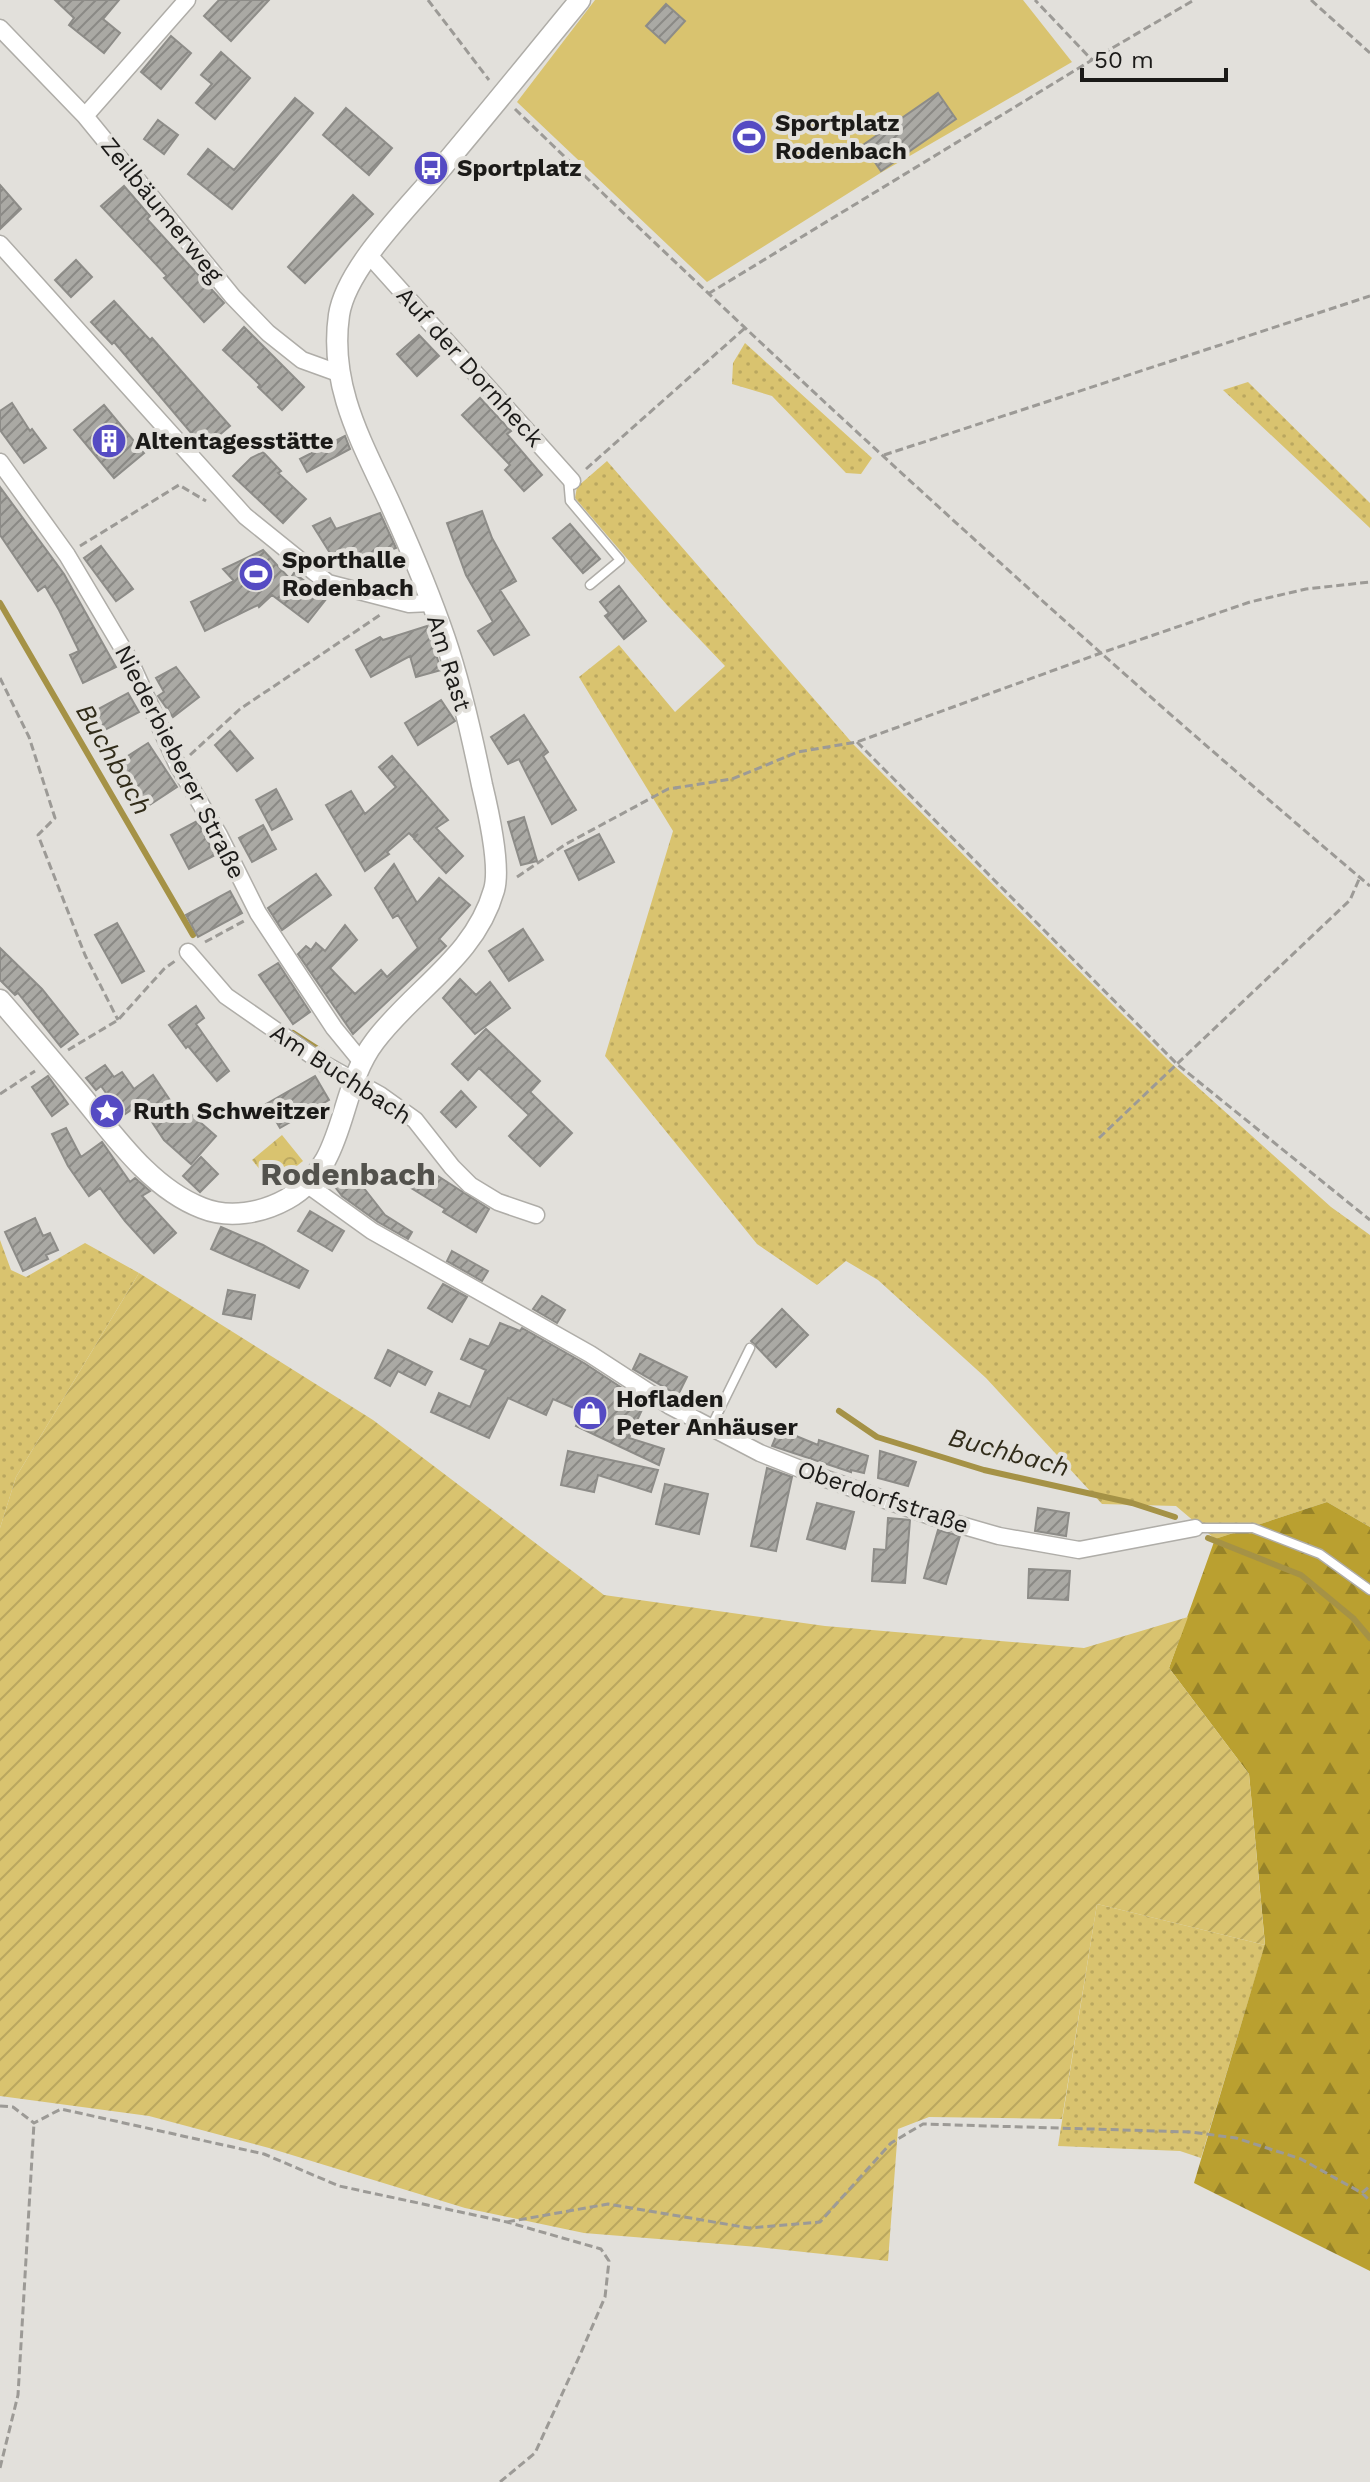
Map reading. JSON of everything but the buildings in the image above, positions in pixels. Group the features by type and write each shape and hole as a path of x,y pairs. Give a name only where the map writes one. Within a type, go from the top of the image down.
{"street":[{"path":"85,116 187,0"},
{"name":"Am Rast","path":"308,1185 325,1162 339,1132 361,1061 377,1037 447,968 475,930 495,887 493,833 445,640 409,548 359,440 341,390 337,342 340,308 368,254 580,0"},
{"name":"Zeilbäumerweg","path":"0,28 85,116 233,297 268,333 302,360 338,373"},
{"path":"0,244 245,516 328,583 409,604 431,603"},
{"name":"Auf der Dornheck","path":"368,254 570,478"},
{"name":"Niederbieberer Straße","path":"0,462 67,555 129,659 177,764 219,835 258,913 334,1028 361,1061"},
{"name":"Am Buchbach","path":"188,952 226,996 415,1120 470,1185 498,1202 536,1215"},
{"path":"0,1000 157,1181 192,1204 228,1214 257,1212 284,1201 308,1185"},
{"name":"Oberdorfstraße","path":"308,1185 372,1231 590,1354 670,1406 760,1453 818,1476 933,1517 999,1536 1079,1550 1195,1528"}],"lane":[{"path":"570,478 570,501 620,560 590,585"},
{"path":"710,1427 750,1348"},
{"name":"Oberdorfstraße","path":"1195,1528 1253,1528 1320,1554 1370,1590"}],"path":[{"path":"428,0 501,96 707,294 1101,653 1370,886"},
{"path":"1035,0 1092,60"},
{"path":"707,294 1194,0"},
{"path":"1311,0 1370,53"},
{"path":"884,455 1370,296"},
{"path":"570,478 745,328"},
{"path":"67,555 179,485 213,505"},
{"path":"495,887 527,871 566,844 668,789 732,779 798,752 857,742 1250,602 1306,589 1370,582"},
{"path":"177,764 240,709 370,624 393,605 395,599"},
{"path":"0,678 29,737 55,818 38,835 85,955 118,1020"},
{"path":"857,742 1178,1065 1370,1220"},
{"path":"1099,1138 1350,900 1360,877"},
{"path":"0,1094 118,1020 164,969 188,952 258,913"},
{"path":"0,2106 13,2107 34,2123"},
{"path":"34,2123 61,2109 148,2126 264,2154 339,2186 507,2222 601,2249 609,2261 605,2297 535,2453 500,2482"},
{"path":"0,2468 18,2395 34,2123"},
{"path":"507,2222 608,2204 749,2228 820,2222 891,2143 923,2124 1191,2132 1236,2138 1301,2159 1362,2193 1370,2201"},
{"path":"1362,2193 1370,2186"}],"green space":[{"name":"Sportplatz Rodenbach","path":"595,0 1023,0 1072,62 882,172 707,282 517,102"},
{"path":"745,343 872,458 861,474 846,473 772,396 732,384 733,363"},
{"path":"1248,382 1370,503 1370,528 1223,390"},
{"path":"607,461 854,745 1172,1064 1331,1207 1370,1235 1370,1527 1327,1502 1215,1539 1176,1506 1102,1504 986,1378 878,1280 846,1261 817,1285 757,1244 605,1056 673,831 579,677 619,645 675,712 725,666 667,605 575,498 577,487"},
{"path":"282,1135 303,1161 273,1185 252,1160"},
{"path":"0,1240 11,1270 26,1277 85,1243 139,1273 16,1477 0,1528"},
{"path":"139,1273 373,1420 604,1595 825,1626 1084,1648 1188,1617 1169,1668 1249,1774 1265,1945 1097,1904 1062,2119 929,2117 898,2129 888,2261 584,2233 465,2208 269,2148 149,2116 0,2096 0,1528 16,1477"},
{"path":"1327,1502 1370,1527 1370,2271 1194,2183 1265,1944 1249,1774 1169,1668 1215,1539"},
{"path":"1097,1904 1265,1945 1201,2158 1180,2151 1058,2146"}],"waterway":[{"name":"Buchbach","path":"0,603 193,935"},
{"name":"Buchbach","path":"293,1033 324,1053"},
{"name":"Buchbach","path":"839,1411 877,1437 984,1470 1132,1503 1175,1517"},
{"name":"Buchbach","path":"1208,1538 1301,1575 1353,1618 1370,1638"}],"place":[{"name":"Sportplatz Rodenbach","path":"749,137"},
{"name":"Sportplatz","path":"431,168"},
{"name":"Altentagesstätte","path":"109,441"},
{"name":"Sporthalle Rodenbach","path":"256,574"},
{"name":"Ruth Schweitzer","path":"107,1111"},
{"name":"Hofladen Peter Anhäuser","path":"590,1413"}],"district":[{"name":"Rodenbach","path":"348,1174"}]}
